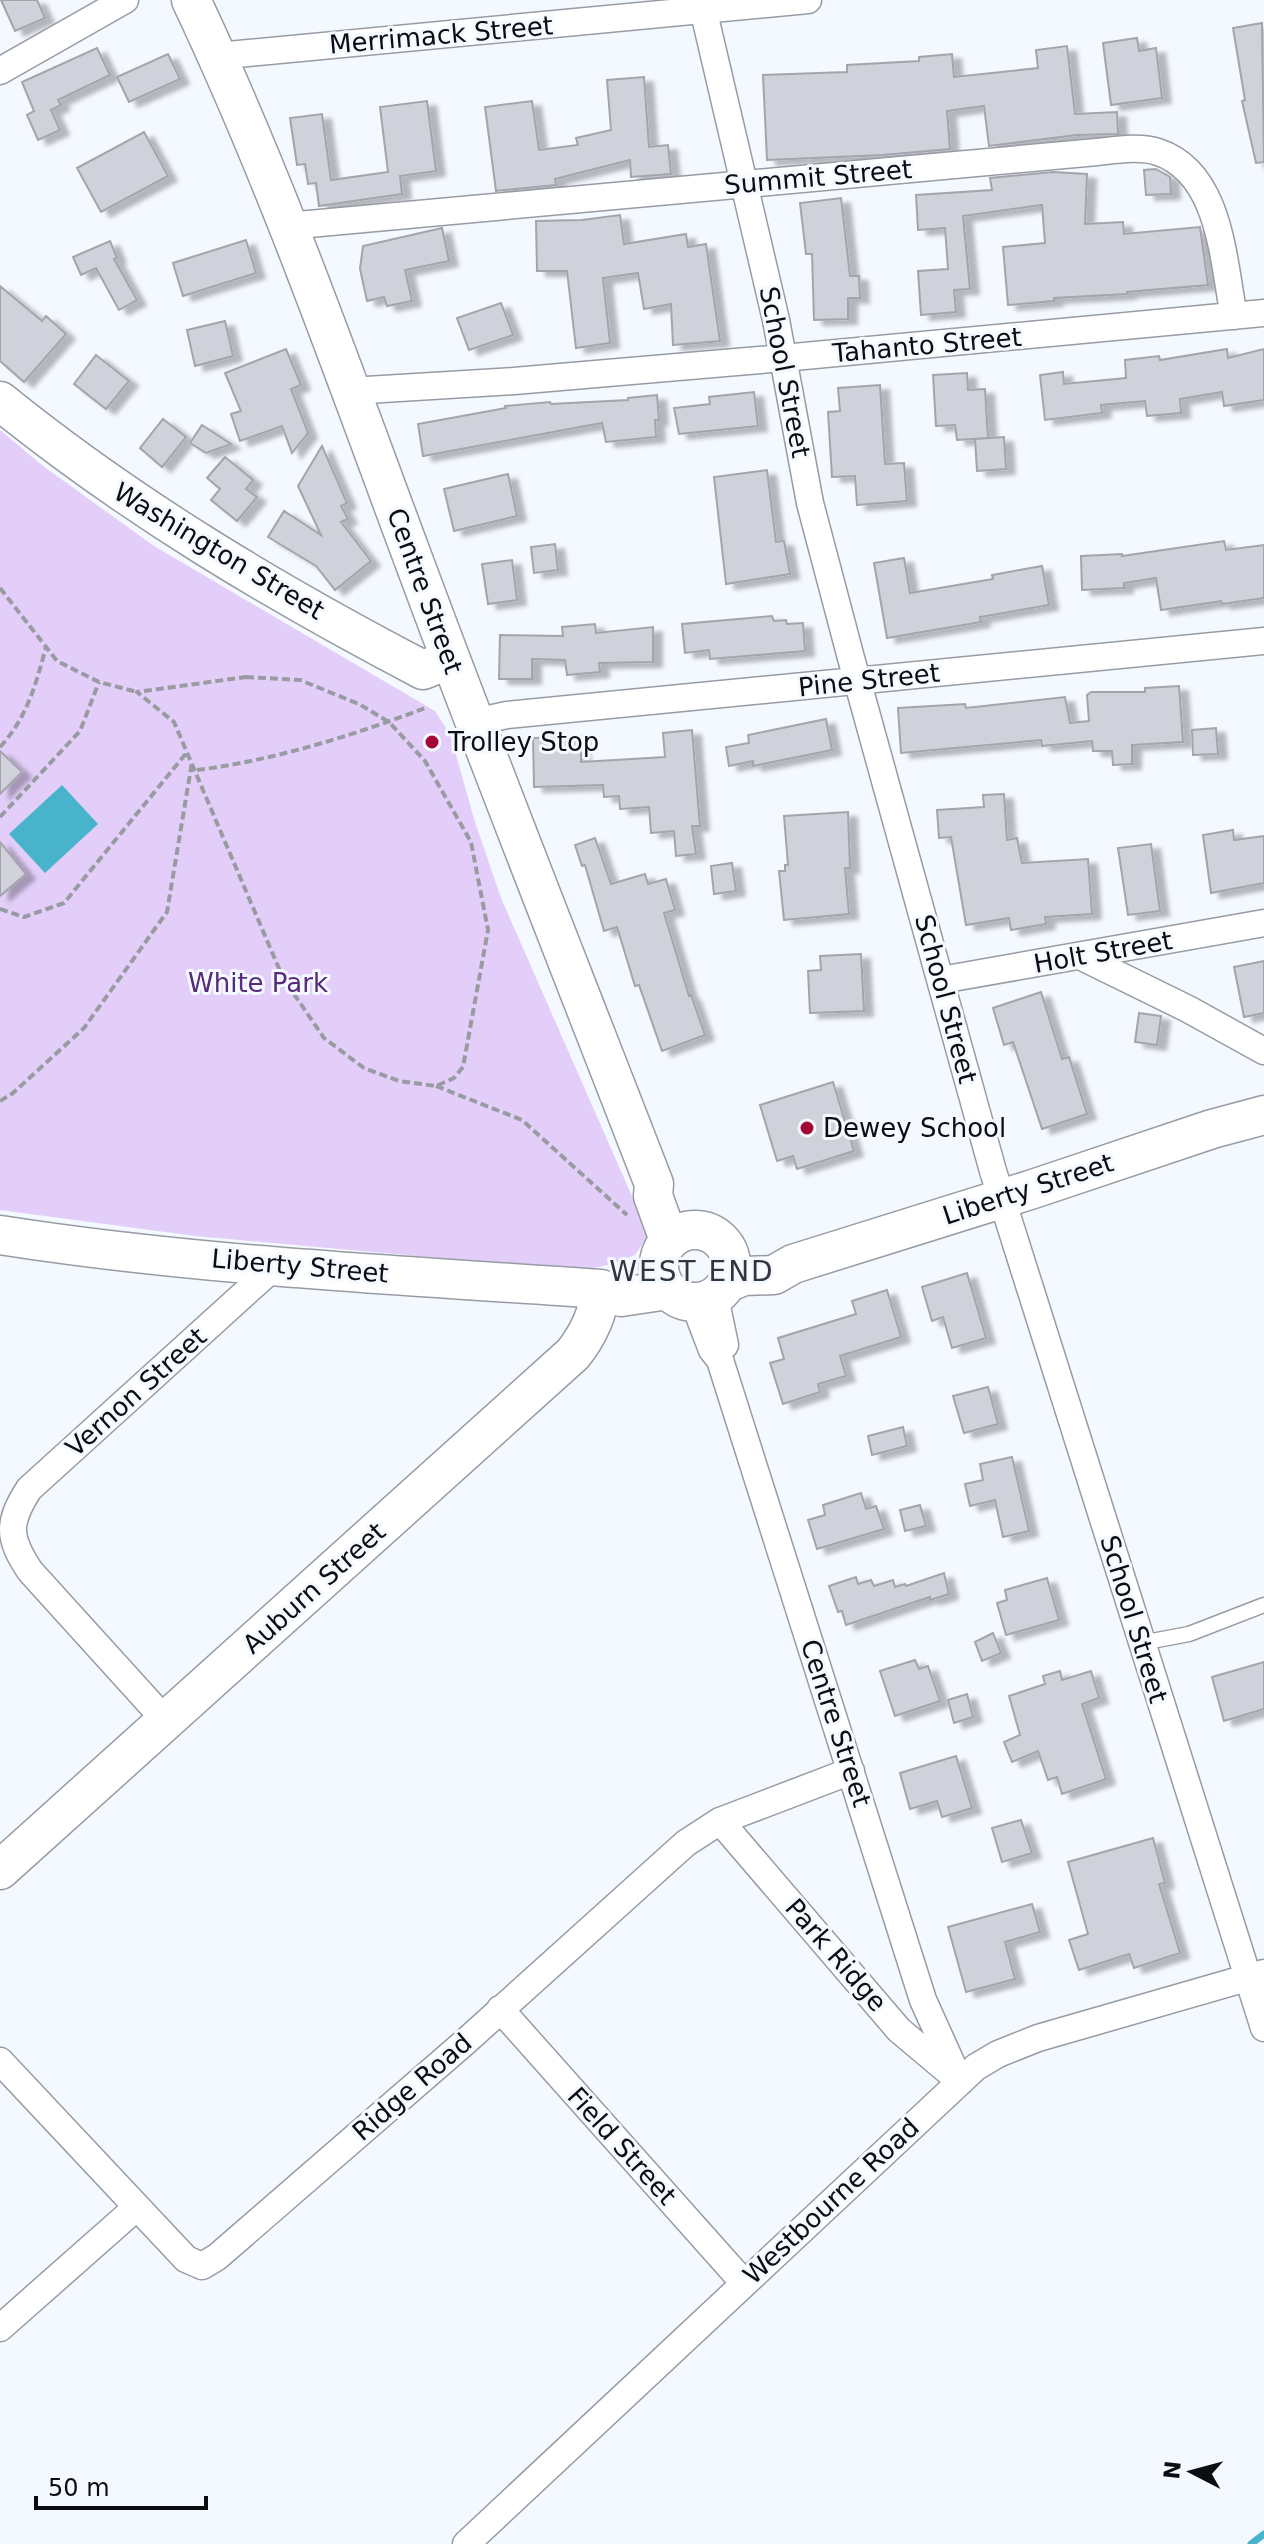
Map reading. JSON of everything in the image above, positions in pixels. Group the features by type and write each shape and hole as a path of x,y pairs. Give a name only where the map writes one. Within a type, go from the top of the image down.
{"street":[{"path":"0,71 125,0"},
{"name":"Centre Street","path":"191,0 287,226 514,829 654,1184 653,1196 695,1270 725,1345 720,1360 923,2000 960,2082"},
{"name":"Merrimack Street","path":"217,56 702,5 808,0"},
{"name":"School Street","path":"702,5 746,184 810,503 858,682 1002,1199 1141,1643 1256,1975 1264,2028"},
{"name":"Summit Street","path":"287,226 1097,152 1156,151 1181,162 1198,180 1213,219 1234,316"},
{"name":"Tahanto Street","path":"350,391 514,381 1264,313"},
{"name":"Washington Street","path":"0,401 58,448 167,524 259,579 423,670 450,659"},
{"name":"Pine Street","path":"475,722 507,715 1264,641"},
{"name":"Holt Street","path":"941,980 1264,923"},
{"path":"1082,957 1188,1009 1264,1051"},
{"name":"Liberty Street","path":"0,1235 275,1266 601,1289 621,1297 695,1270 746,1256 774,1255 793,1264 1264,1115"},
{"name":"Vernon Street","path":"166,1721 30,1571 18,1553 11,1529 29,1489 275,1266"},
{"name":"Auburn Street","path":"0,1870 573,1354 590,1329 598,1309 601,1289"},
{"name":"Ridge Road","path":"137,2207 186,2259 202,2266 217,2257 465,2042 686,1843 720,1821 851,1771"},
{"name":"Park Ridge","path":"720,1821 899,2030 960,2082"},
{"name":"Westbourne Road","path":"466,2544 976,2067 998,2054 1038,2038 1256,1975"},
{"name":"Field Street","path":"500,2009 744,2283"},
{"path":"0,2061 137,2207 0,2328"}],"lane":[{"path":"1141,1643 1189,1634 1264,1605"}],"path":[{"path":"0,588 57,661 99,682 137,692 246,677 300,680 359,704 389,722 425,761 471,842 488,930 463,1067 454,1078 436,1086"},
{"path":"0,747 11,736 30,703 46,647"},
{"path":"0,817 80,731 99,682"},
{"path":"137,692 174,722 283,978 324,1038 374,1073 399,1081 436,1086 522,1120 623,1213 633,1218"},
{"path":"197,770 242,764 389,722 428,707"},
{"path":"0,909 24,917 64,903 188,751"},
{"path":"0,1101 13,1093 84,1028 167,912 192,759"}],"green space":[{"name":"White Park","path":"0,430 43,466 154,546 435,711 450,734 501,898 649,1235 635,1255 594,1268 537,1267 195,1236 0,1210"}],"water":[{"path":"62,785 98,824 45,873 9,834"}],"building":[{"path":"1,0 37,0 45,18 15,31"},
{"path":"1262,23 1264,162 1256,163 1242,101 1245,100 1233,28"},
{"path":"1137,38 1139,51 1156,48 1162,98 1111,105 1103,43"},
{"path":"1067,46 1075,114 1117,112 1118,134 1077,135 989,146 984,106 947,111 950,149 767,160 763,75 847,72 847,65 919,61 919,57 952,54 954,77 1038,68 1036,50"},
{"path":"97,48 110,75 58,100 61,105 51,110 60,130 38,140 27,115 34,111 22,82"},
{"path":"168,54 180,79 129,102 117,77"},
{"path":"644,77 649,147 668,145 671,174 631,177 630,160 555,179 556,185 496,191 485,107 532,101 539,150 578,145 576,138 611,130 607,80"},
{"path":"427,101 436,171 400,176 402,194 319,206 316,183 308,184 305,164 297,165 290,118 322,114 331,180 388,172 380,107"},
{"path":"144,132 168,176 101,212 77,168"},
{"path":"1156,169 1170,177 1171,194 1146,195 1144,170"},
{"path":"1053,172 1087,174 1085,224 1123,222 1124,234 1200,227 1208,285 1008,305 1003,247 1045,243 1042,205 963,216 970,289 954,290 956,312 921,315 918,271 948,269 945,228 918,230 916,195 992,190 990,178"},
{"path":"841,198 850,276 859,276 860,298 848,298 848,319 814,320 812,254 806,254 800,203"},
{"path":"620,215 624,244 686,234 688,247 706,244 720,341 673,345 671,304 644,309 638,273 603,278 610,343 576,348 567,271 537,271 536,221"},
{"path":"442,228 449,261 405,270 412,301 387,306 384,297 367,301 360,269 363,246"},
{"path":"246,240 256,273 183,296 173,263"},
{"path":"110,241 117,258 114,259 137,300 119,310 96,268 81,275 73,257"},
{"path":"0,286 42,321 46,316 66,334 24,382 0,361"},
{"path":"501,303 513,335 469,350 457,318"},
{"path":"225,321 233,356 195,366 187,330"},
{"path":"286,349 301,385 291,389 308,433 292,453 282,426 240,441 231,414 241,411 225,373"},
{"path":"1227,349 1228,358 1264,349 1264,400 1224,406 1222,392 1180,399 1181,413 1147,416 1145,401 1101,405 1102,413 1045,420 1040,375 1063,372 1064,384 1126,378 1125,360 1159,356 1160,360"},
{"path":"96,355 129,381 106,409 74,384"},
{"path":"967,373 968,390 985,389 988,438 957,440 955,425 936,426 933,375"},
{"path":"880,385 885,464 904,463 907,501 857,505 855,476 832,477 828,412 840,411 838,388"},
{"path":"754,392 758,426 679,434 674,408 710,404 709,397"},
{"path":"657,395 659,420 655,420 656,437 606,442 602,423 423,456 418,424 505,406 628,400"},
{"path":"163,419 186,437 162,467 140,448"},
{"path":"202,425 231,444 206,453 190,443"},
{"path":"1004,437 1006,469 977,471 975,439"},
{"path":"322,446 347,503 341,506 348,519 341,522 371,561 335,590 316,566 268,537 284,511 321,535 298,486"},
{"path":"225,457 253,480 246,489 257,497 237,521 211,500 220,489 207,478"},
{"path":"767,470 776,542 784,541 790,574 726,584 714,477"},
{"path":"508,474 517,516 454,531 444,489"},
{"path":"1224,541 1226,550 1264,545 1264,598 1161,610 1156,578 1124,583 1124,588 1082,590 1081,556 1122,556"},
{"path":"555,544 558,570 534,573 531,547"},
{"path":"904,558 910,593 993,579 992,575 1042,566 1049,605 980,617 981,622 887,638 874,563"},
{"path":"512,560 517,600 488,604 482,564"},
{"path":"772,616 774,621 786,620 787,624 803,623 805,651 710,659 709,650 685,653 682,624"},
{"path":"595,624 596,633 653,627 653,662 599,663 600,672 567,675 565,660 532,659 532,679 499,679 500,635 563,636 562,627"},
{"path":"1179,686 1183,742 1132,745 1132,764 1113,765 1112,751 1093,751 1092,741 1042,746 1041,740 901,753 898,708 965,704 966,708 1065,697 1070,723 1089,721 1087,695 1091,692 1145,692 1145,688"},
{"path":"826,719 832,750 753,766 753,761 729,766 726,747 749,743 748,735"},
{"path":"1216,728 1218,754 1193,755 1192,730"},
{"path":"692,730 700,826 692,826 696,854 676,856 674,831 651,833 649,807 620,809 619,796 604,797 603,785 534,787 533,738 581,736 581,762 665,757 663,733"},
{"path":"0,751 22,772 0,794"},
{"path":"1004,794 1007,840 1017,838 1022,863 1088,859 1092,914 1045,917 1046,924 1011,930 1009,918 966,925 951,837 939,838 937,810 984,807 983,795"},
{"path":"848,812 850,868 845,868 849,914 784,920 779,871 785,871 785,865 788,865 784,816"},
{"path":"1233,830 1234,840 1264,836 1264,883 1211,893 1203,835"},
{"path":"595,838 611,884 645,874 648,884 666,879 675,910 664,913 689,996 705,1035 662,1051 639,985 635,986 617,927 604,931 585,865 582,866 575,845"},
{"path":"0,842 26,874 0,896"},
{"path":"1151,844 1160,911 1128,915 1118,848"},
{"path":"732,863 736,891 714,894 711,866"},
{"path":"861,954 864,1011 810,1013 808,971 821,970 820,956"},
{"path":"1264,961 1264,1013 1244,1017 1234,967"},
{"path":"1041,992 1062,1059 1069,1057 1087,1114 1042,1129 1013,1042 1004,1045 993,1008"},
{"path":"1139,1013 1161,1016 1157,1045 1135,1042"},
{"name":"Dewey School","path":"833,1082 854,1151 797,1169 793,1156 777,1161 760,1105"},
{"path":"967,1273 986,1338 952,1348 943,1317 932,1321 922,1287"},
{"path":"887,1290 901,1337 840,1356 846,1376 818,1384 820,1392 783,1404 770,1363 784,1359 778,1338 856,1314 852,1301"},
{"path":"988,1387 998,1424 964,1433 953,1396"},
{"path":"903,1427 907,1446 872,1455 868,1436"},
{"path":"1012,1457 1029,1531 1003,1537 995,1500 970,1506 965,1484 983,1480 980,1464"},
{"path":"861,1493 866,1509 876,1506 884,1529 817,1549 808,1520 825,1515 823,1505"},
{"path":"920,1505 926,1526 905,1531 900,1510"},
{"path":"944,1573 949,1594 930,1600 930,1597 846,1625 829,1586 856,1577 858,1584 871,1580 874,1586 893,1580 895,1587 906,1586"},
{"path":"1047,1578 1059,1620 1006,1635 997,1603 1007,1600 1005,1590"},
{"path":"993,1633 1001,1653 982,1661 975,1642"},
{"path":"915,1660 919,1669 928,1666 940,1701 895,1716 880,1671"},
{"path":"1264,1662 1264,1709 1224,1721 1212,1677"},
{"path":"1060,1671 1062,1680 1091,1671 1099,1698 1082,1704 1106,1779 1062,1794 1057,1777 1048,1780 1038,1751 1012,1762 1004,1742 1020,1735 1009,1696 1045,1684 1043,1676"},
{"path":"967,1694 973,1717 954,1723 948,1700"},
{"path":"956,1756 972,1808 942,1817 937,1801 910,1809 900,1773"},
{"path":"1021,1820 1032,1853 1002,1862 992,1828"},
{"path":"1153,1838 1165,1883 1159,1884 1180,1953 1134,1968 1129,1954 1079,1970 1069,1940 1088,1934 1068,1862"},
{"path":"1032,1904 1040,1932 1005,1942 1015,1979 966,1992 948,1927"}],"waterway":[{"path":"1251,2544 1264,2534"}],"place":[{"name":"Trolley Stop","path":"432,742"},
{"name":"Dewey School","path":"807,1128"}],"district":[{"name":"WEST END","path":"692,1271"}]}
